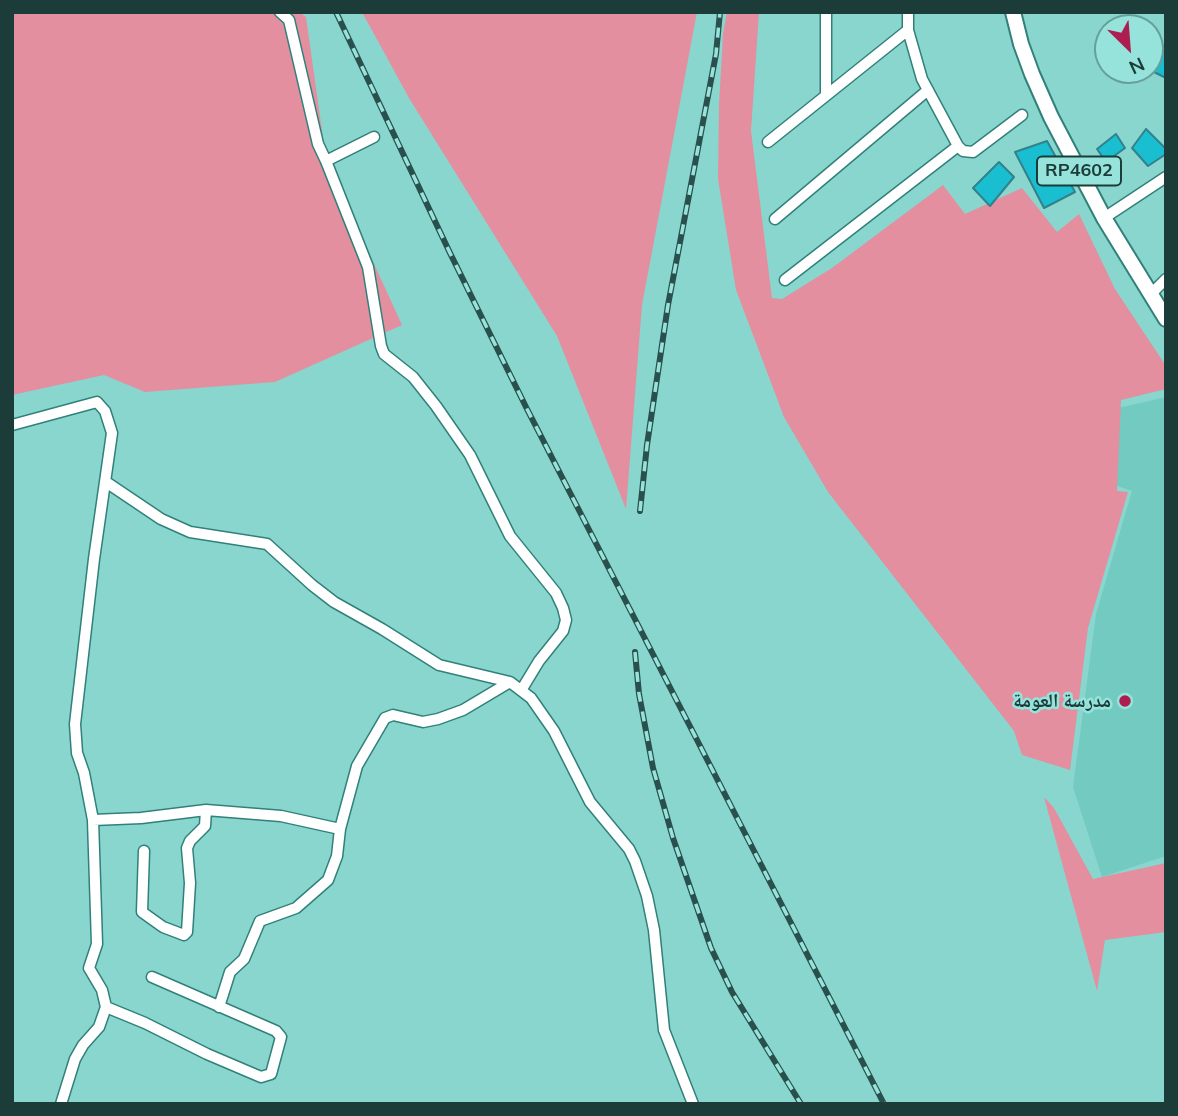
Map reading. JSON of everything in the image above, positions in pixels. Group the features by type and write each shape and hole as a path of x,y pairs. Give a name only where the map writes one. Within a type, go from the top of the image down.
{"main road":[{"name":"RP4602","path":"1013,12 1032,74 1104,218 1166,319"}],"street":[{"path":"280,12 289,20 318,144 368,267 380,346 384,354 413,377 436,406 470,455 510,536 556,593 563,608 566,620 563,631 539,661 522,689"},
{"path":"826,12 826,95"},
{"path":"908,12 908,30 922,79 963,151 973,152 1022,115"},
{"path":"768,142 908,30"},
{"path":"775,219 928,90"},
{"path":"326,161 374,137"},
{"path":"785,280 958,146"},
{"path":"1104,218 1166,177"},
{"path":"1151,294 1166,279"},
{"path":"12,425 100,403 106,411 112,433 75,724 77,753 93,820 97,944 89,968 102,990 106,1007 99,1027 75,1059 61,1104"},
{"path":"106,482 161,519 190,532 267,544 334,602 439,665 510,681 522,689 548,720 590,802 635,860 647,896 654,930 664,1030 693,1104"},
{"path":"219,1007 230,972 244,959 260,921 296,908 328,880 337,856 340,829 357,766 385,718 393,715 423,722 438,719 463,710 510,681"},
{"path":"93,820 141,818 206,810 281,816 340,829"},
{"path":"144,851 142,912 163,927 184,934 187,932 190,883 187,848 190,841 205,826 206,810"},
{"path":"106,1007 261,1077 271,1074 280,1034 152,977"}],"shaded area":[{"path":"12,12 299,12 306,17 326,159 402,325 275,382 145,392 104,375 12,395"},
{"path":"362,12 697,12 642,305 626,509 557,336 409,98"},
{"path":"727,12 759,12 751,131 772,298 782,299 832,268 943,185 965,214 1022,188 1057,232 1079,214 1115,289 1166,366 1166,389 1121,400 1117,491 1128,492 1088,628 1070,770 1022,755 1014,731 828,492 784,417 736,290 718,179 719,104"},
{"name":"مدرسة العومة","path":"1166,397 1166,856 1102,877 1073,787 1096,614 1132,491 1109,483 1114,409"},
{"path":"1044,797 1054,808 1093,879 1166,863 1166,932 1105,940 1097,991"}],"building":[{"path":"1166,46 1166,78 1164,77"},
{"path":"1146,129 1166,149 1166,154 1148,166 1132,148"},
{"path":"1116,134 1125,148 1106,162 1097,149"},
{"path":"1047,141 1075,192 1044,208 1015,152"},
{"path":"999,162 1014,177 990,206 973,188"}],"railway":[{"path":"336,12 527,409 884,1104"},
{"path":"640,511 668,305 716,54 720,12"},
{"path":"635,652 639,694 653,768 673,838 711,948 732,992 801,1104"}],"place":[{"name":"مدرسة العومة","path":"1125,701"}]}
